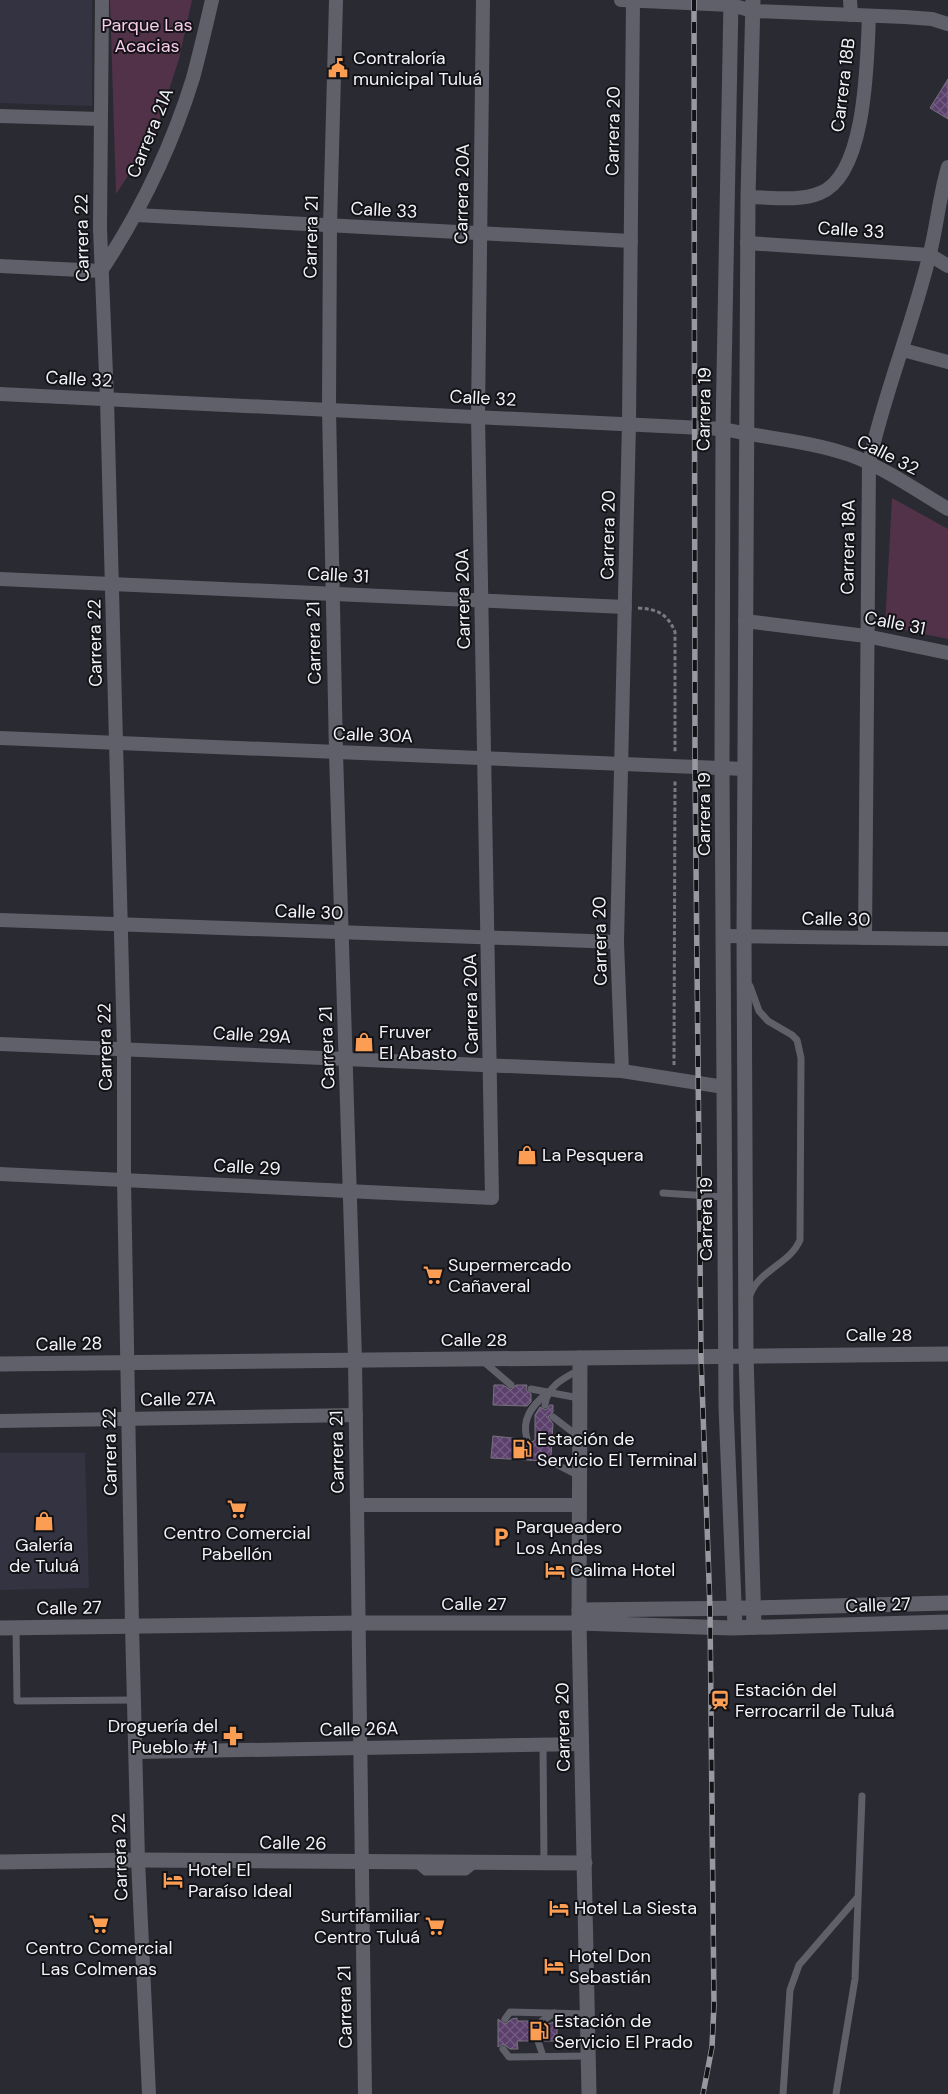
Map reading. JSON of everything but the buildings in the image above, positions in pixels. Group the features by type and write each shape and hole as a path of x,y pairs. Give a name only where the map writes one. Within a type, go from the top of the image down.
{"main road":[{"name":"Carrera 19","path":"731,3 722,429 722,769 726,1407 734,1627"},
{"path":"753,5 748,197 744,936 745,1308 754,1627"},
{"name":"Calle 28","path":"0,1364 355,1359 480,1359 580,1364 726,1356 948,1354"},
{"name":"Carrera 20","path":"580,1364 579,1617 589,2094"},
{"name":"Calle 27","path":"0,1628 358,1623 579,1617 734,1608 948,1602"},
{"name":"Calle 27","path":"579,1617 734,1627 948,1622"},
{"name":"Calle 26","path":"0,1862 138,1860 361,1863 585,1863"}],"street":[{"name":"Carrera 22","path":"102,0 100,119 101,270 107,399 124,1048 127,1362 138,1860 149,2094"},
{"name":"Carrera 21A","path":"101,270 128,230 164,154 192,78 212,0"},
{"name":"Carrera 21","path":"336,0 330,226 329,409 336,752 355,1359 365,2094"},
{"name":"Carrera 20A","path":"483,0 478,416 492,1198"},
{"path":"621,0 731,3 851,15 932,19 948,24"},
{"name":"Carrera 18B","path":"850,0 851,15"},
{"name":"Carrera 20","path":"622,1071 618,942 620,764 629,423 633,1"},
{"name":"Carrera 18B","path":"748,197 810,196 821,193 839,179 850,160 863,106 869,16"},
{"path":"0,116 100,119"},
{"name":"Carrera 18A","path":"865,938 866,636 869,463 886,399 903,350 930,255 941,190 948,167"},
{"name":"Calle 33","path":"136,214 631,241"},
{"name":"Calle 33","path":"748,243 930,255 948,266"},
{"path":"0,266 101,270"},
{"path":"903,350 948,362"},
{"name":"Calle 32","path":"0,394 722,429 822,447 869,463 948,509"},
{"name":"Calle 31","path":"0,578 625,607"},
{"name":"Calle 31","path":"745,621 866,636 948,653"},
{"name":"Calle 30A","path":"0,738 745,769"},
{"name":"Calle 30","path":"0,920 618,942"},
{"name":"Calle 30","path":"723,936 948,939"},
{"name":"Calle 29A","path":"0,1044 622,1071 724,1087"},
{"name":"Calle 29","path":"0,1174 492,1198"},
{"name":"Calle 27A","path":"0,1421 356,1415"},
{"path":"357,1505 580,1504"},
{"name":"Calle 26A","path":"136,1752 582,1744"}],"lane":[{"path":"745,968 753,1000 759,1010 768,1021 797,1040 801,1058 800,1240 796,1249 758,1281 751,1291 745,1308"},
{"path":"663,1193 724,1197"},
{"path":"480,1359 511,1385"},
{"path":"526,1439 525,1422 530,1410 580,1364"},
{"path":"531,1389 580,1398"},
{"path":"545,1405 548,1392"},
{"path":"553,1417 580,1438"},
{"path":"550,1461 580,1476"},
{"path":"16,1627 17,1701 135,1700"},
{"path":"544,1744 544,1863"},
{"path":"836,2094 855,1979 862,1796"},
{"path":"784,2094 790,1990 799,1965 857,1898"},
{"path":"504,2019 510,2012 588,2014"},
{"path":"542,2021 554,2012"},
{"path":"538,2041 543,2056"},
{"path":"503,2049 509,2056 588,2056"}],"path":[{"path":"625,607 657,611 671,620 676,643 674,1067"}],"shaded area":[{"path":"0,0 92,0 92,106 0,103"},
{"name":"Galería de Tuluá","path":"0,1453 85,1453 89,1588 0,1590"}],"green space":[{"name":"Parque Las Acacias","path":"110,0 192,0 179,59 154,136 116,194"},
{"path":"892,498 948,529 948,639 885,626"}],"railway":[{"path":"694,0 695,768 701,1356 710,1609 714,2005 712,2047 703,2094"}],"place":[{"name":"Contraloría municipal Tuluá","path":"338,68"},
{"name":"Fruver El Abasto","path":"364,1042"},
{"name":"La Pesquera","path":"527,1155"},
{"name":"Supermercado Cañaveral","path":"433,1275"},
{"name":"Estación de Servicio El Terminal","path":"522,1449"},
{"name":"Centro Comercial Pabellón","path":"237,1509"},
{"name":"Galería de Tuluá","path":"44,1521"},
{"name":"Parqueadero Los Andes","path":"501,1537"},
{"name":"Calima Hotel","path":"555,1570"},
{"name":"Estación del Ferrocarril de Tuluá","path":"720,1700"},
{"name":"Droguería del Pueblo # 1","path":"233,1736"},
{"name":"Hotel El Paraíso Ideal","path":"173,1880"},
{"name":"Hotel La Siesta","path":"559,1908"},
{"name":"Centro Comercial Las Colmenas","path":"99,1924"},
{"name":"Surtifamiliar Centro Tuluá","path":"435,1926"},
{"name":"Hotel Don Sebastián","path":"554,1966"},
{"name":"Estación de Servicio El Prado","path":"539,2031"}]}
